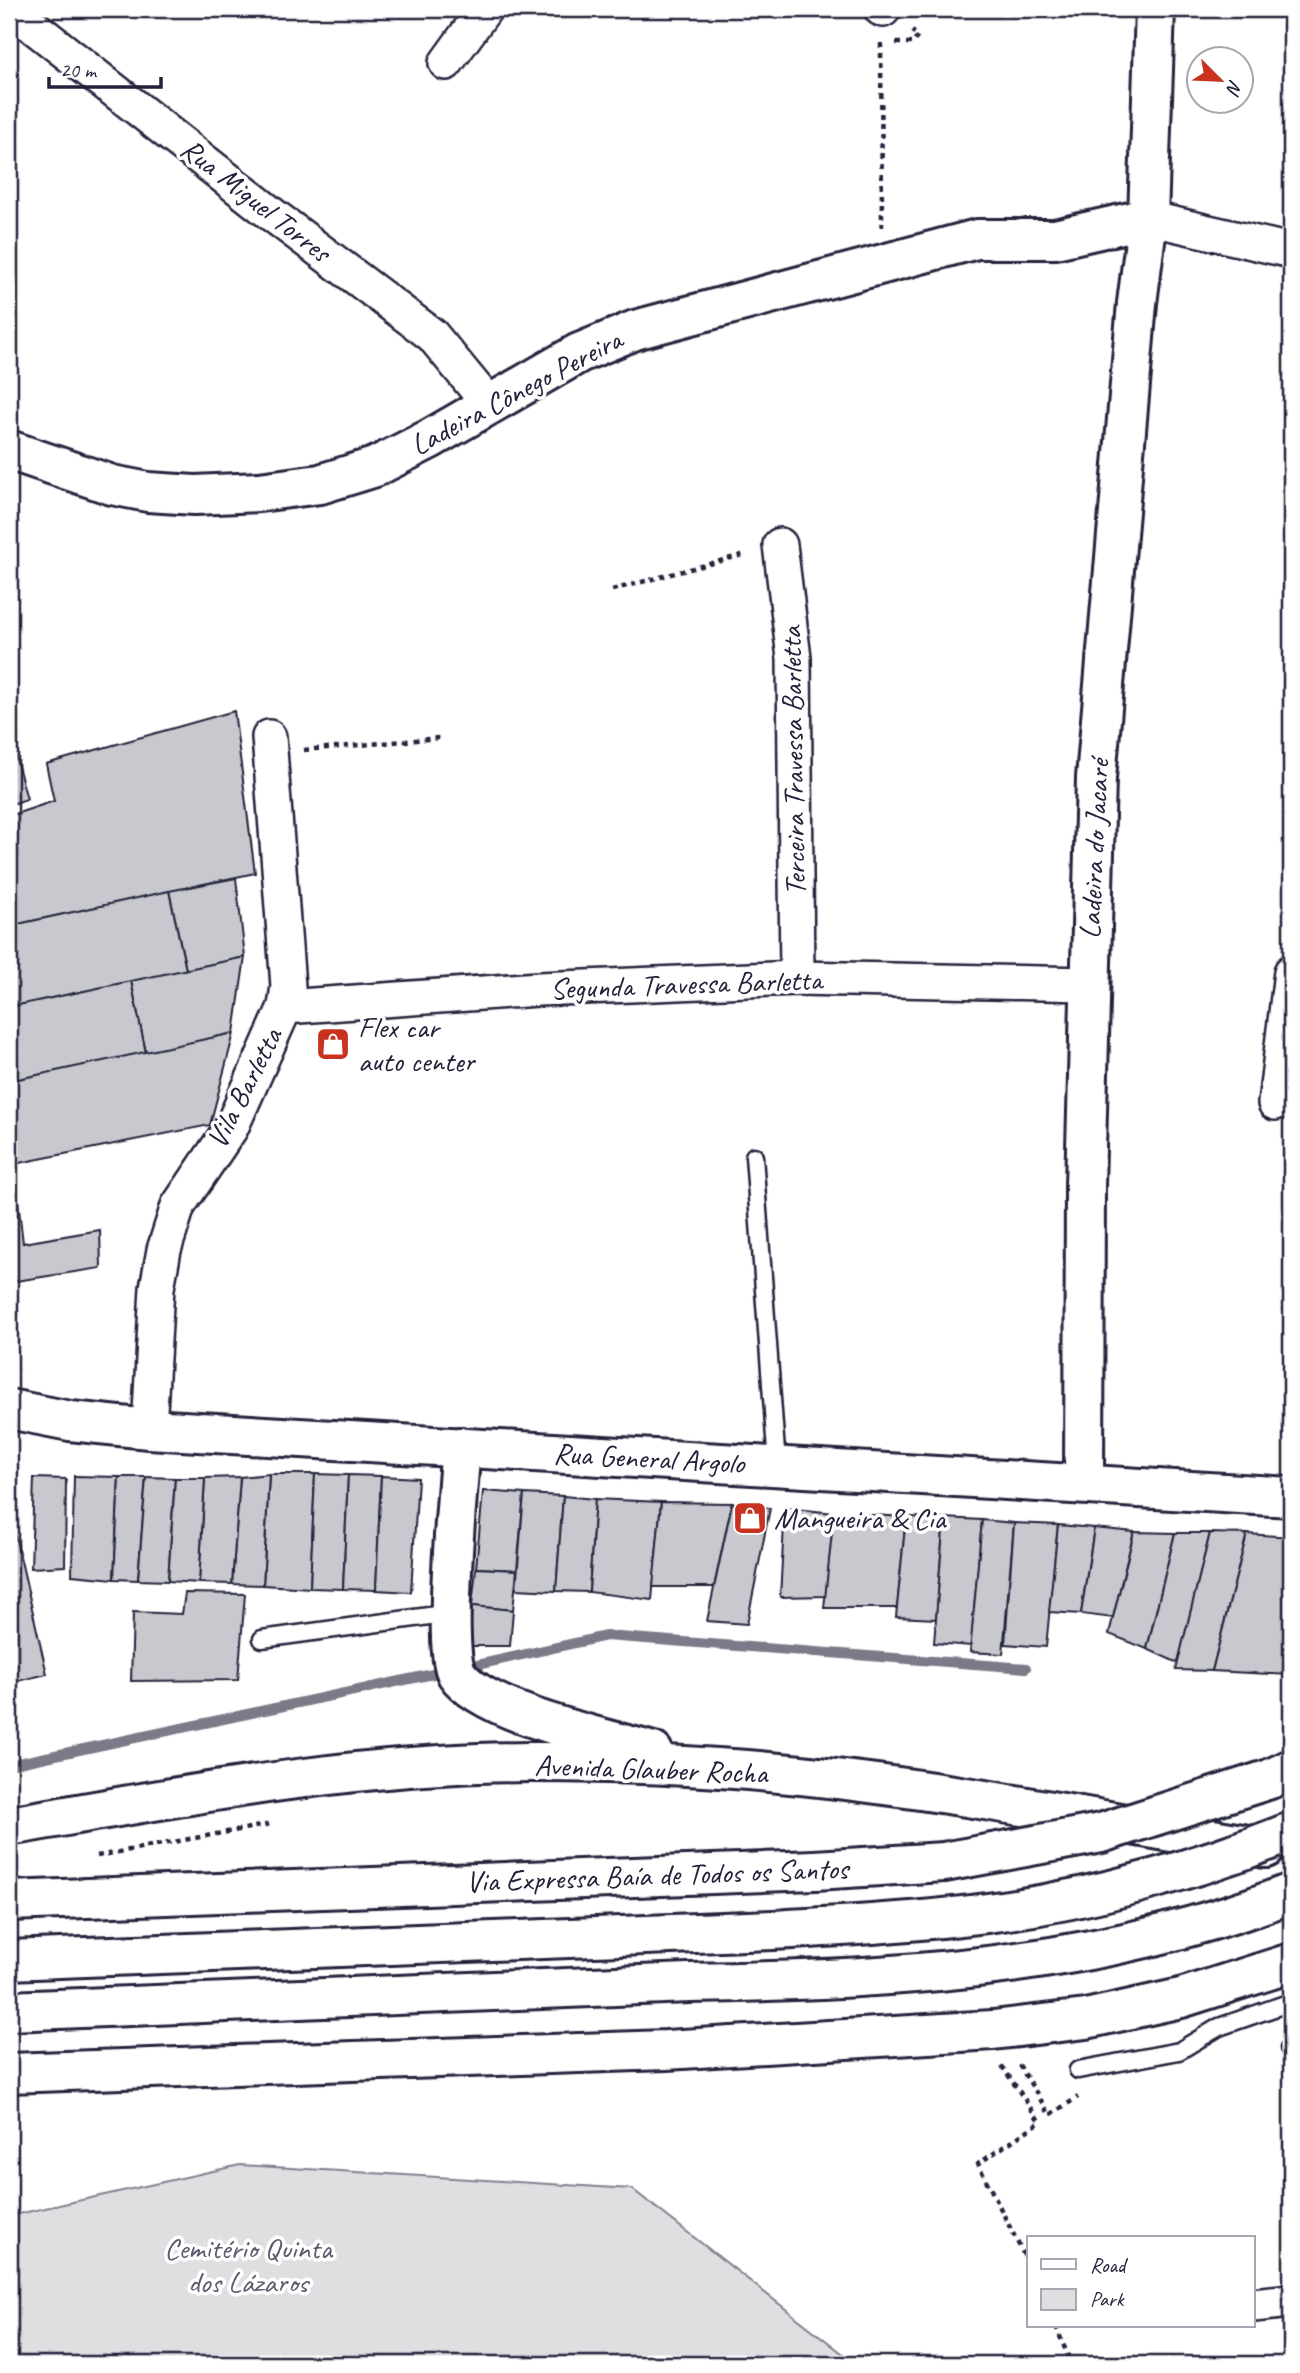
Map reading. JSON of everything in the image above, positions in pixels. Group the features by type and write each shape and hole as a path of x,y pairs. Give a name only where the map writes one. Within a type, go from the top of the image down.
{"main road":[{"name":"Ladeira do Jacaré","path":"1084,1483 1089,984 1096,778 1137,303 1148,218 1155,9"},
{"name":"Ladeira Cônego Pereira","path":"9,450 112,485 148,492 195,495 258,492 320,484 374,467 430,439 488,403 579,353 635,330 977,239 1055,239 1148,218"},
{"name":"Rua General Argolo","path":"9,1409 70,1421 149,1429 1291,1497"},
{"path":"461,1447 451,1613 452,1661 457,1674 469,1687 504,1705 560,1726 713,1768"},
{"name":"Avenida Glauber Rocha","path":"9,1826 238,1786 399,1767 533,1762 713,1768 845,1780 1291,1852"},
{"name":"Via Expressa Baía de Todos os Santos","path":"9,1901 816,1870 944,1862 1101,1833 1234,1791 1291,1769"},
{"name":"Via Expressa Baía de Todos os Santos","path":"9,1960 891,1923 989,1913 1153,1878 1291,1832"},
{"path":"17,2011 792,1981 992,1967 1084,1952 1172,1931 1291,1893"},
{"path":"9,2073 666,2050 968,2032 1086,2019 1181,1998 1291,1963"}],"street":[{"name":"Rua Miguel Torres","path":"11,9 274,216 432,335 488,403"},
{"path":"446,64 485,9"},
{"path":"1148,218 1291,251"},
{"name":"Terceira Travessa Barletta","path":"780,545 794,658 797,978"},
{"name":"Vila Barletta","path":"149,1429 158,1288 164,1250 178,1206 231,1128 285,1007 288,986 270,745"},
{"path":"1275,1103 1291,972"},
{"name":"Segunda Travessa Barletta","path":"285,1007 538,989 797,978 1089,984"},
{"path":"1254,2305 1291,2301"}],"lane":[{"path":"754,1156 777,1465"},
{"path":"262,1639 451,1613"},
{"path":"1078,2070 1179,2051 1219,2027 1291,2002"}],"path":[{"path":"881,218 881,43 913,43 918,36 882,9"},
{"path":"612,590 780,545"},
{"path":"270,745 439,738"},
{"path":"88,1858 178,1844 272,1823"},
{"path":"1013,2056 1050,2115"},
{"path":"1006,2060 1000,2063 1040,2122 978,2164 1027,2261"},
{"path":"1057,2328 1072,2364"}],"green space":[{"name":"Cemitério Quinta dos Lázaros","path":"240,2165 632,2189 856,2364 9,2364 9,2216"}],"building":[{"path":"234,711 255,873 9,926 9,816 54,801 46,764"},
{"path":"9,733 27,799 9,805"},
{"path":"236,878 245,957 186,970 169,891"},
{"path":"169,891 186,970 9,1007 9,926"},
{"path":"245,957 234,1033 146,1053 131,981"},
{"path":"131,981 146,1053 9,1081 9,1007"},
{"path":"234,1033 210,1125 9,1165 9,1081"},
{"path":"18,1200 23,1243 100,1230 101,1268 9,1282 9,1202"},
{"path":"269,1474 315,1474 310,1588 263,1585"},
{"path":"269,1474 263,1585 232,1584 240,1477"},
{"path":"315,1474 348,1475 343,1589 310,1588"},
{"path":"348,1475 381,1476 376,1590 343,1589"},
{"path":"74,1476 119,1477 114,1579 72,1575"},
{"path":"381,1476 418,1478 411,1592 376,1590"},
{"path":"119,1477 146,1477 138,1580 114,1579"},
{"path":"146,1477 175,1478 168,1581 138,1580"},
{"path":"240,1477 232,1584 199,1583 205,1478"},
{"path":"34,1478 66,1479 65,1566 31,1568"},
{"path":"175,1478 205,1478 199,1583 168,1581"},
{"path":"483,1491 524,1494 517,1570 476,1568"},
{"path":"524,1494 563,1496 556,1591 516,1589"},
{"path":"563,1496 595,1499 589,1592 556,1591"},
{"path":"595,1499 661,1502 652,1600 589,1592"},
{"path":"661,1502 732,1503 714,1587 653,1587"},
{"path":"732,1503 770,1508 747,1624 707,1621"},
{"path":"785,1508 834,1513 826,1596 780,1597"},
{"path":"834,1513 906,1517 897,1608 824,1608"},
{"path":"11,1517 47,1674 9,1683 9,1518"},
{"path":"906,1517 944,1518 936,1619 896,1617"},
{"path":"944,1518 982,1520 971,1646 934,1643"},
{"path":"982,1520 1014,1523 1003,1654 970,1652"},
{"path":"1014,1523 1058,1525 1046,1647 1005,1644"},
{"path":"1058,1525 1094,1528 1081,1614 1049,1612"},
{"path":"1094,1528 1134,1532 1113,1618 1081,1614"},
{"path":"1134,1532 1175,1533 1147,1649 1109,1634"},
{"path":"1175,1533 1210,1533 1178,1663 1147,1649"},
{"path":"1210,1533 1247,1534 1212,1671 1176,1670"},
{"path":"1247,1534 1291,1537 1291,1675 1212,1671"},
{"path":"476,1568 517,1570 513,1610 472,1606"},
{"path":"185,1593 245,1594 238,1680 131,1681 133,1612 182,1614"},
{"path":"472,1606 513,1610 510,1646 469,1646"}],"waterway":[{"path":"477,1665 606,1636 1026,1668"},
{"path":"9,1765 433,1674"}],"place":[{"name":"Flex car auto center","path":"333,1044"},
{"name":"Mangueira & Cia","path":"750,1518"}]}
